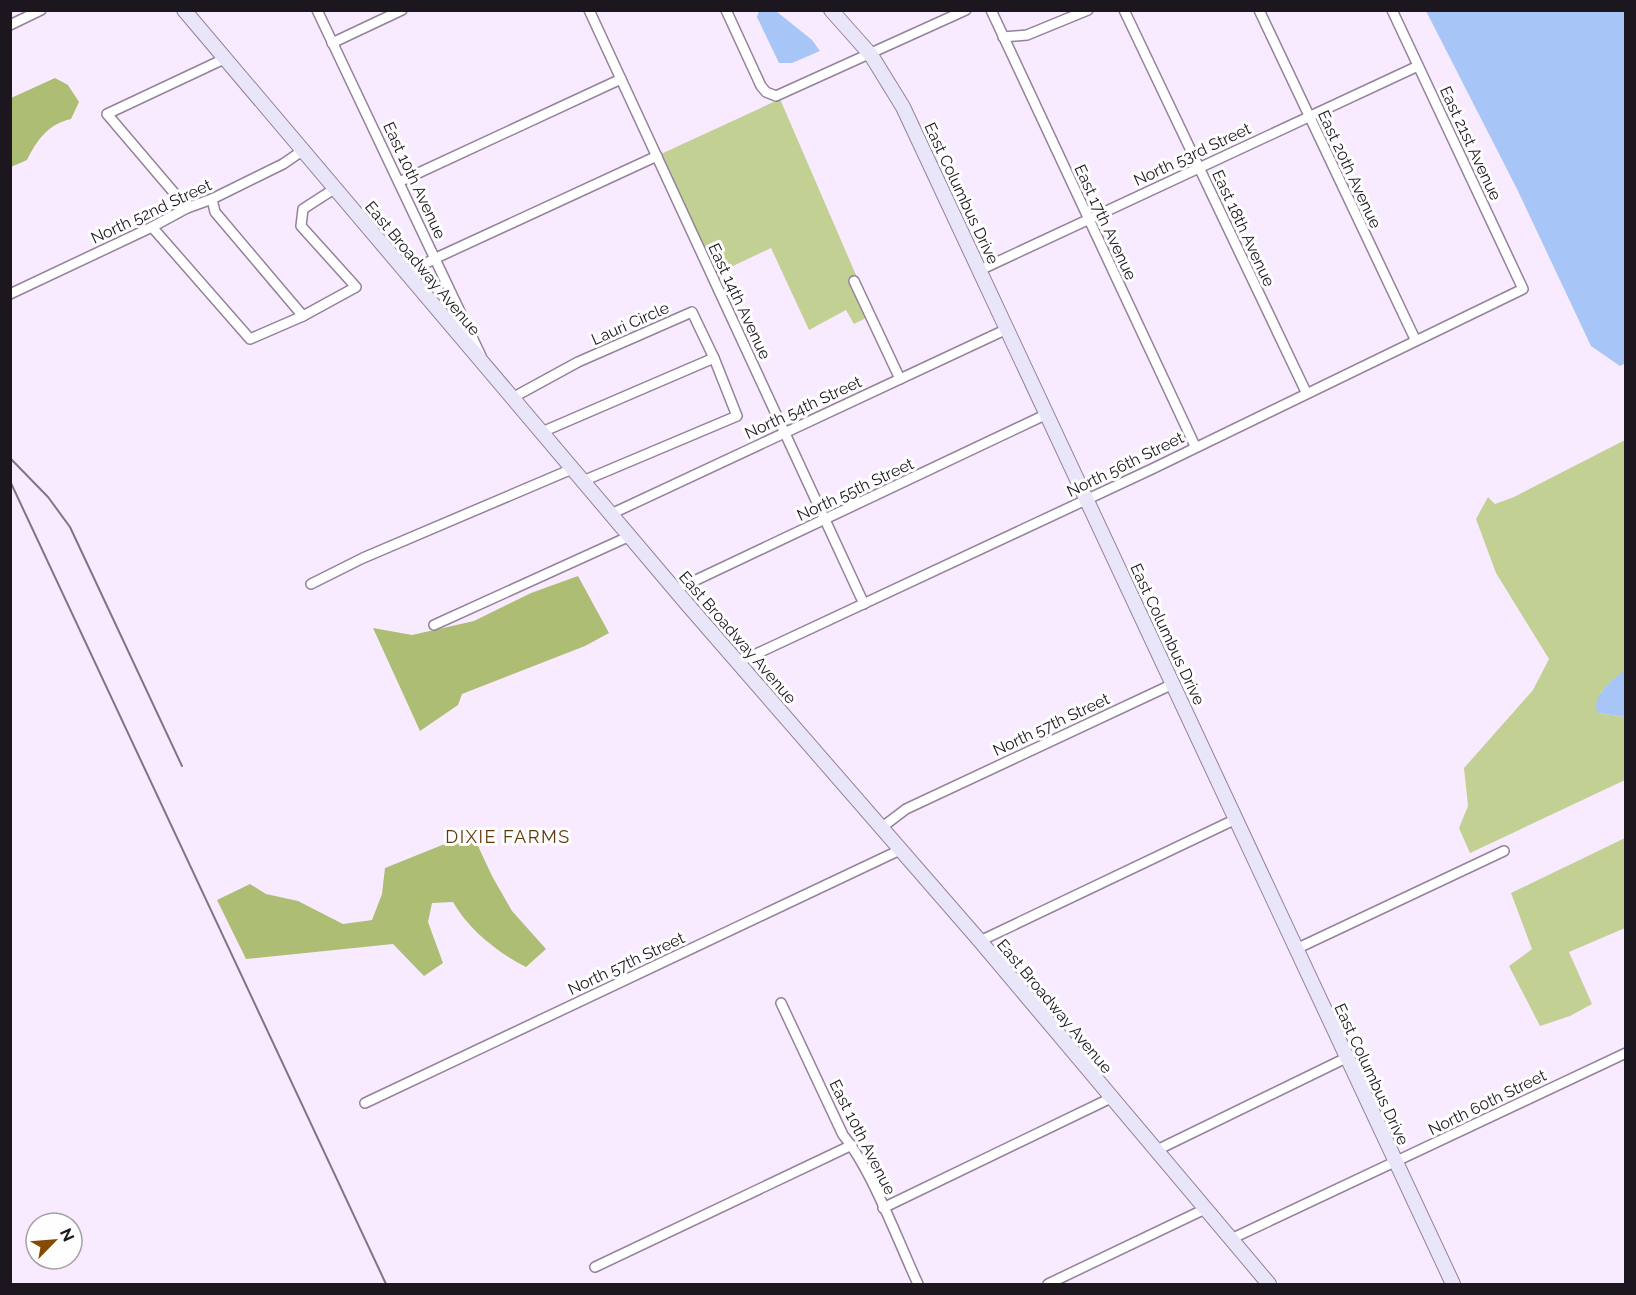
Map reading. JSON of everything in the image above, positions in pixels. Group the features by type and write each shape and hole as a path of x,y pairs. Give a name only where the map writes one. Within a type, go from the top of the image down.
{"street":[{"path":"10,25 41,10"},
{"name":"East Broadway Avenue","path":"184,10 482,364 980,941 1269,1284"},
{"name":"East 10th Avenue","path":"317,10 480,351 482,364"},
{"path":"332,44 402,10"},
{"name":"East 14th Avenue","path":"589,10 864,604"},
{"path":"726,10 761,86 771,95 784,94 966,10"},
{"name":"East Columbus Drive","path":"831,10 872,55 903,107 1453,1284"},
{"name":"East 17th Avenue","path":"990,10 1195,446"},
{"path":"1003,37 1027,35 1088,10"},
{"name":"East 18th Avenue","path":"1124,10 1306,392"},
{"name":"East 20th Avenue","path":"1259,10 1415,339"},
{"name":"East 21st Avenue","path":"1392,10 1523,289"},
{"path":"187,208 107,114 224,58"},
{"name":"North 53rd Street","path":"980,270 1418,66"},
{"path":"399,182 621,79"},
{"name":"North 52nd Street","path":"10,294 187,208 212,199 283,164 302,151"},
{"path":"409,276 436,258 657,156"},
{"path":"152,227 250,339 303,316 356,287 301,226 300,218 309,204 334,189"},
{"path":"212,199 215,212 303,316"},
{"path":"854,281 900,379"},
{"name":"North 56th Street","path":"739,662 1087,499 1415,339 1523,289"},
{"name":"Lauri Circle","path":"512,399 578,362 692,312 714,358 736,416 584,482"},
{"name":"North 54th Street","path":"611,514 1007,329"},
{"path":"542,432 714,358"},
{"name":"North 55th Street","path":"675,590 1047,414"},
{"path":"311,584 363,558 572,469"},
{"path":"434,626 630,536"},
{"name":"North 57th Street","path":"881,828 906,809 1173,684"},
{"path":"980,941 1236,819"},
{"name":"North 57th Street","path":"365,1103 900,850"},
{"path":"1296,949 1504,851"},
{"name":"East 10th Avenue","path":"781,1003 843,1135 852,1145 918,1284"},
{"name":"North 60th Street","path":"1231,1239 1626,1053"},
{"path":"1156,1150 1346,1058"},
{"path":"883,1208 1111,1098"},
{"path":"595,1267 852,1145"},
{"path":"1048,1284 1205,1209"}],"green space":[{"path":"55,78 68,85 79,102 71,119 50,129 39,140 27,160 11,167 11,98"},
{"path":"780,99 856,275 848,279 866,318 854,324 846,310 809,330 771,248 716,274 661,154"},
{"path":"1625,440 1625,670 1601,692 1598,713 1625,717 1625,780 1470,853 1459,828 1468,806 1464,768 1533,690 1549,659 1496,573 1476,519 1488,497 1495,504 1514,497"},
{"path":"578,576 609,633 585,646 462,694 458,705 420,731 373,628 412,635 474,621 531,593"},
{"path":"472,833 492,876 512,911 546,949 526,967 505,955 475,931 453,902 432,903 428,922 443,963 424,976 393,944 246,959 217,900 250,884 266,894 298,901 343,924 372,920 382,894 385,868"},
{"path":"1625,838 1625,928 1569,952 1592,1004 1570,1016 1540,1026 1509,966 1532,949 1511,893"}],"water":[{"path":"759,11 776,11 812,40 820,51 792,63 779,63 757,17"},
{"path":"1426,11 1625,11 1626,363 1620,366 1591,346 1517,189"},
{"path":"1625,670 1625,717 1598,713 1596,707 1600,695 1609,683"}],"railway":[{"path":"10,458 48,497 70,527 182,766"},
{"path":"10,481 386,1284"}],"district":[{"name":"DIXIE FARMS","path":"508,837"}]}
